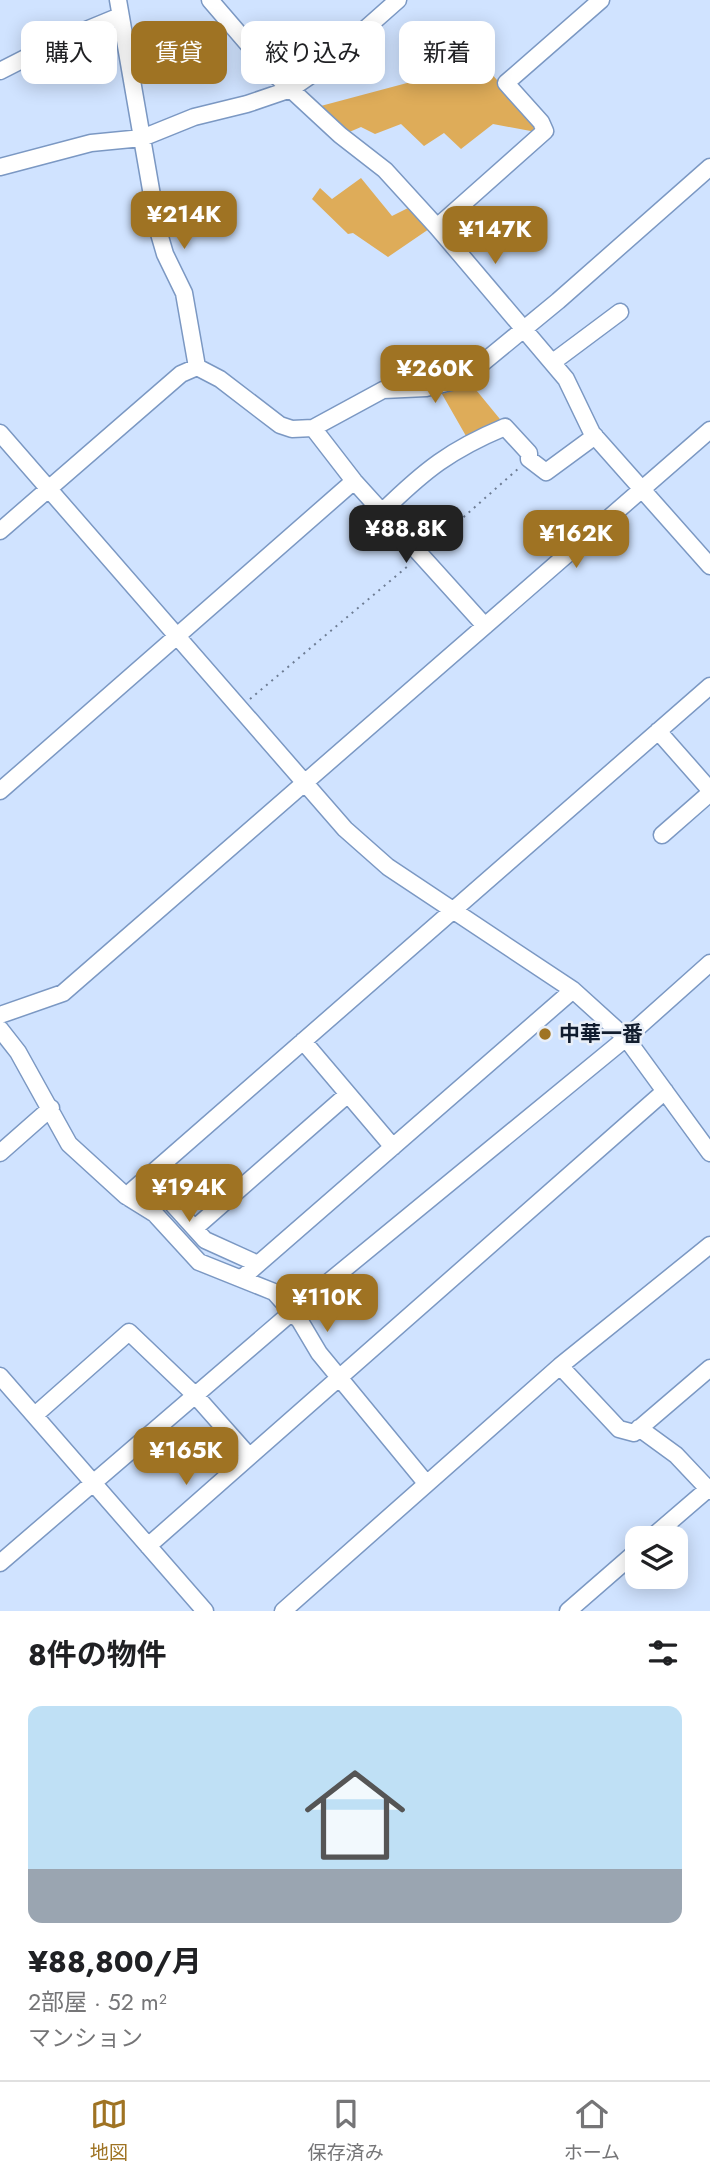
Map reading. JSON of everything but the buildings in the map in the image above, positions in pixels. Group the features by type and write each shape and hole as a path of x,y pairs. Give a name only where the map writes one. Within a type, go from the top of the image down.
{"street":[{"path":"209,0 272,72 340,135 385,170 437,227 526,328 566,379 583,420 595,436 643,487 710,566"},
{"path":"0,167 91,143 142,138 194,117 247,104 291,89 320,69 398,0"},
{"path":"437,227 545,131 506,83 601,0"},
{"path":"0,71 119,8 158,230 165,254 184,293 197,367"},
{"path":"197,367 220,379 280,425 292,429 313,428 383,390 426,388 463,379 526,328 710,167"},
{"path":"553,362 620,312"},
{"path":"0,531 181,374 197,367"},
{"path":"383,511 428,468 462,445 505,427 529,453 529,459 546,472 595,436"},
{"path":"313,428 354,481 485,626"},
{"path":"0,1015 63,993 710,430"},
{"path":"0,433 304,784 369,852 573,990 626,1038 710,1153"},
{"path":"0,791 354,481"},
{"path":"126,1196 710,686"},
{"path":"658,731 710,792 662,835"},
{"path":"0,1563 292,1312 626,1038 710,963"},
{"path":"242,1278 573,990"},
{"path":"0,1029 19,1052 69,1144 126,1196 155,1214 199,1262 274,1292 292,1312 339,1378 426,1483"},
{"path":"303,1041 393,1146"},
{"path":"148,1546 665,1091"},
{"path":"195,1228 348,1094"},
{"path":"0,1153 51,1108"},
{"path":"145,1181 167,1198 205,1240 258,1264"},
{"path":"283,1611 560,1366 710,1245"},
{"path":"34,1415 129,1332 195,1395 249,1456"},
{"path":"560,1366 619,1429 634,1433 710,1368"},
{"path":"0,1376 205,1611"},
{"path":"639,1428 676,1455 709,1490 666,1526"},
{"path":"568,1611 625,1561"}],"path":[{"path":"239,709 421,555 529,459"}],"shaded area":[{"path":"495,78 535,123 536,132 493,124 461,149 444,133 424,146 401,124 375,134 361,127 347,133 317,107 403,84 495,84"},
{"path":"361,178 392,216 410,207 429,229 388,257 353,233 348,234 312,199 320,188 332,199"},
{"path":"472,385 504,424 470,443 442,394"}],"place":[{"name":"中華一番","path":"545,1034"}]}
